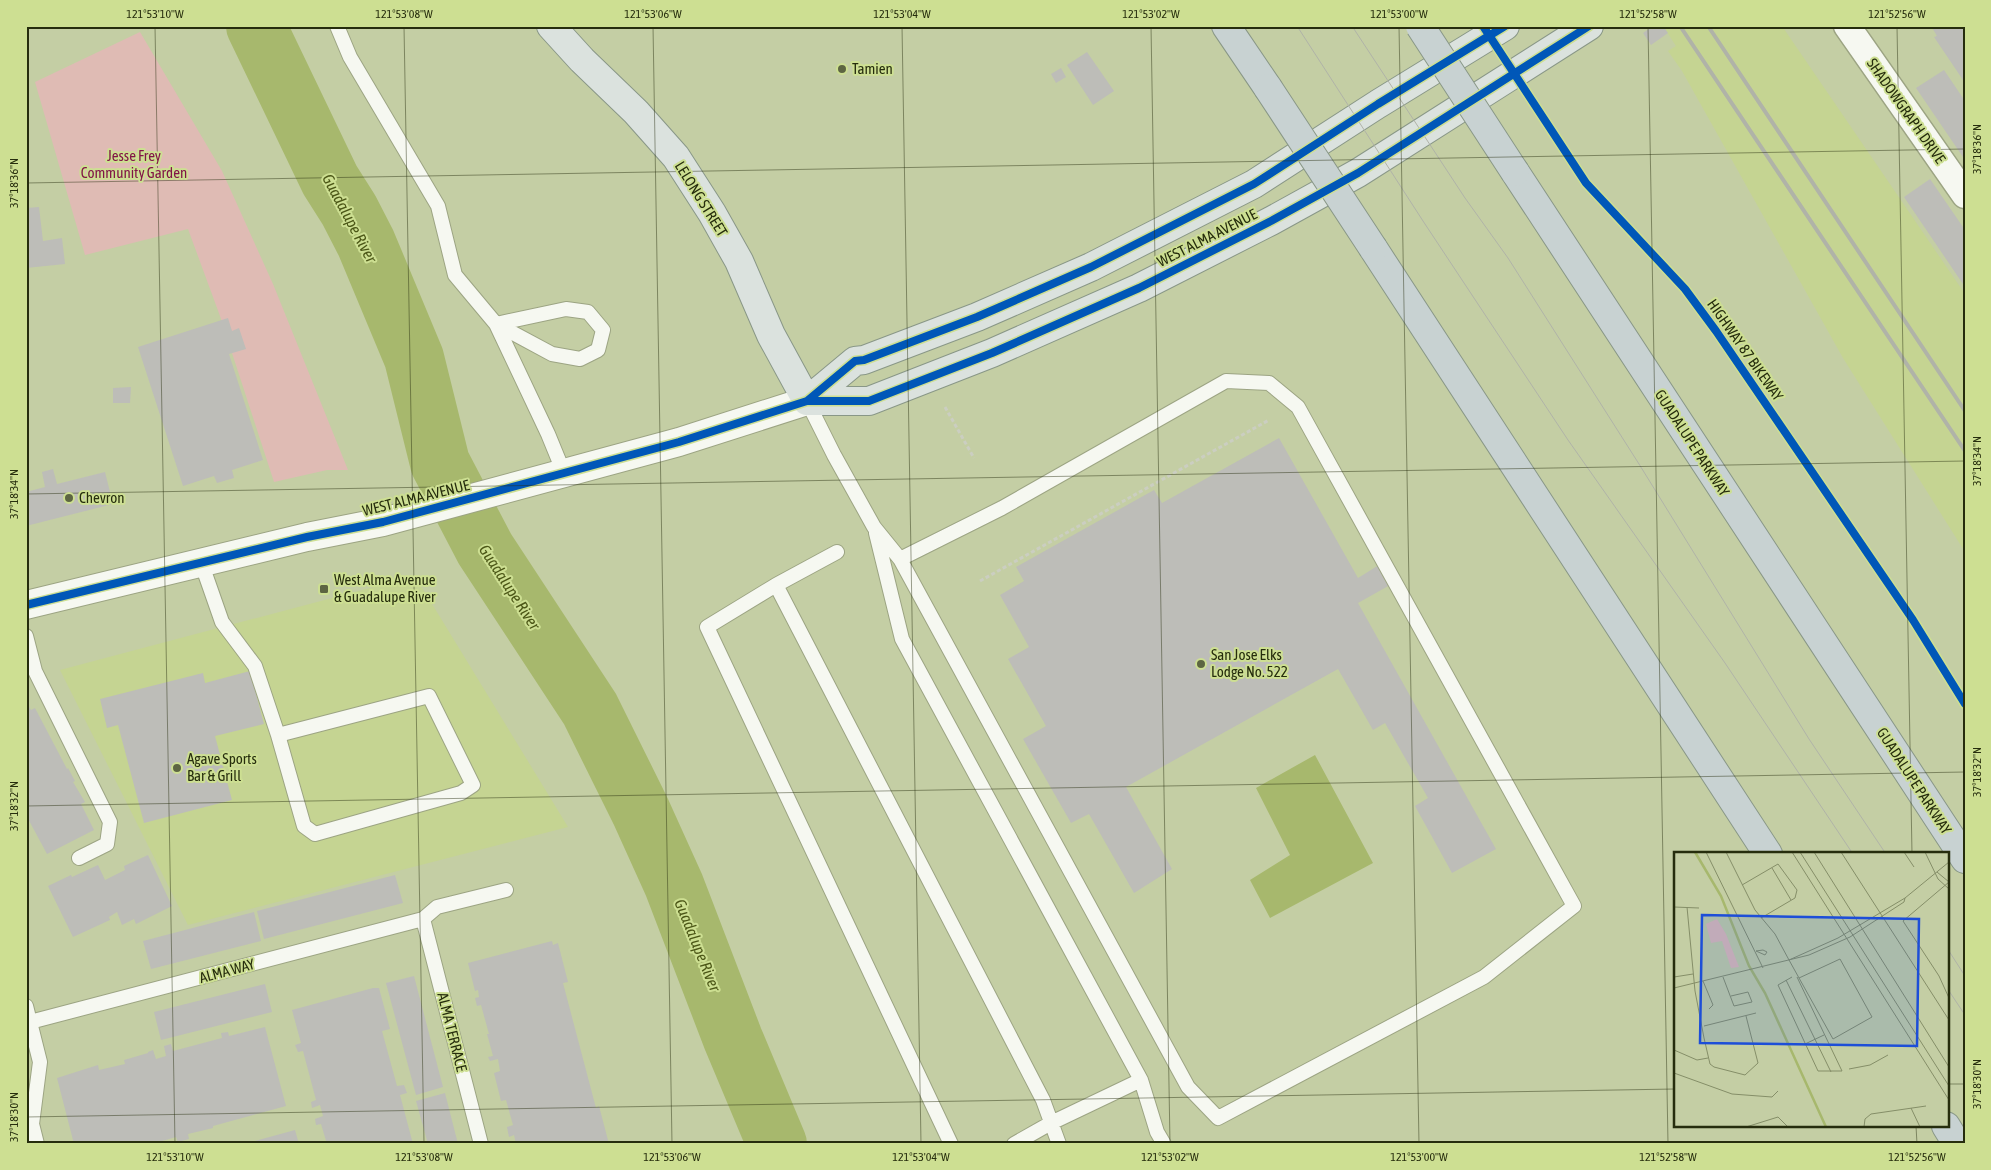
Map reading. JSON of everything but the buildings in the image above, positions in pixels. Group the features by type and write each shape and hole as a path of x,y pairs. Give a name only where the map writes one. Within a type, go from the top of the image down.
{"highway":[{"path":"1226,26 1767,852"},
{"name":"GUADALUPE PARKWAY","path":"1420,26 1965,859"},
{"path":"1947,1128 1957,1144"}],"main road":[{"name":"LELONG STREET","path":"551,26 582,60 636,112 676,158 712,213 738,261 771,335 807,401"},
{"name":"WEST ALMA AVENUE","path":"807,401 855,361 864,360 977,316 1082,271 1254,184 1378,104 1505,26"},
{"name":"WEST ALMA AVENUE","path":"26,605 307,537 383,522 679,442 807,401 869,401 992,353 1139,288 1271,220 1358,173 1589,26"}],"street":[{"name":"SHADOWGRAPH DRIVE","path":"1847,26 1965,195"}],"lane":[{"path":"337,26 350,57 438,206 455,275 496,324 548,434 556,476"},
{"path":"566,308 588,312 603,330 598,350 580,359 552,354 496,324 566,308"},
{"path":"807,401 834,455 874,527 900,559 1188,1087 1218,1118 1480,979 1574,906 1298,407 1269,383 1226,381 1002,508 900,559"},
{"path":"874,527 902,639 1141,1080 1157,1132 1164,1144"},
{"path":"837,552 776,585 707,627 951,1144"},
{"path":"201,562 222,622 255,666 278,735 304,826 315,834 461,793 473,785 429,696 278,735"},
{"path":"776,585 1043,1100 1059,1144"},
{"path":"26,636 35,671 110,822 107,844 79,858"},
{"path":"423,920 437,907 506,890"},
{"name":"ALMA WAY","path":"30,1022 423,920"},
{"name":"ALMA TERRACE","path":"423,920 481,1144"},
{"path":"26,1006 40,1062 32,1124 37,1144"},
{"path":"1014,1144 1051,1123 1141,1080"}],"path":[{"path":"945,407 974,458"},
{"path":"980,581 1269,420"}],"shaded area":[{"path":"1663,26 1782,26 1965,294 1965,552 1843,358 1682,71 1668,51 1676,46"},
{"path":"415,576 568,827 188,925 60,670"},
{"path":"1315,755 1373,863 1270,918 1250,880 1290,855 1256,788"}],"green space":[{"name":"Jesse Frey Community Garden","path":"140,32 222,171 273,284 348,470 327,470 274,482 220,316 188,229 85,255 35,82"}],"waterway":[{"name":"Guadalupe River","path":"256,26 330,180 349,210 366,243 414,358 440,463 485,549 590,709 641,812 674,885 733,1039 777,1144"}],"tram line":[{"path":"1297,26 1568,440 1725,663 1852,852"},
{"path":"1352,26 1465,198 1508,258 1639,464 1809,739 1885,852"},
{"path":"1948,950 1965,976"},
{"path":"1948,990 1965,1015"}],"railway":[{"path":"1680,26 1965,451"},
{"path":"1708,26 1965,411"}],"cycle path":[{"name":"HIGHWAY 87 BIKEWAY","path":"1483,26 1586,183 1685,289 1716,331 1913,620 1965,704"},
{"path":"807,401 855,361 864,360 977,317 1091,267 1254,184 1378,104 1505,26"},
{"path":"26,605 307,537 383,522 679,442 807,401 869,401 992,353 1139,288 1271,221 1358,173 1589,26"}],"place":[{"name":"Tamien","path":"842,69"},
{"name":"Chevron","path":"69,498"},
{"name":"West Alma Avenue & Guadalupe River","path":"324,589"},
{"name":"San Jose Elks Lodge No. 522","path":"1201,664"},
{"name":"Agave Sports Bar & Grill","path":"177,768"}]}
